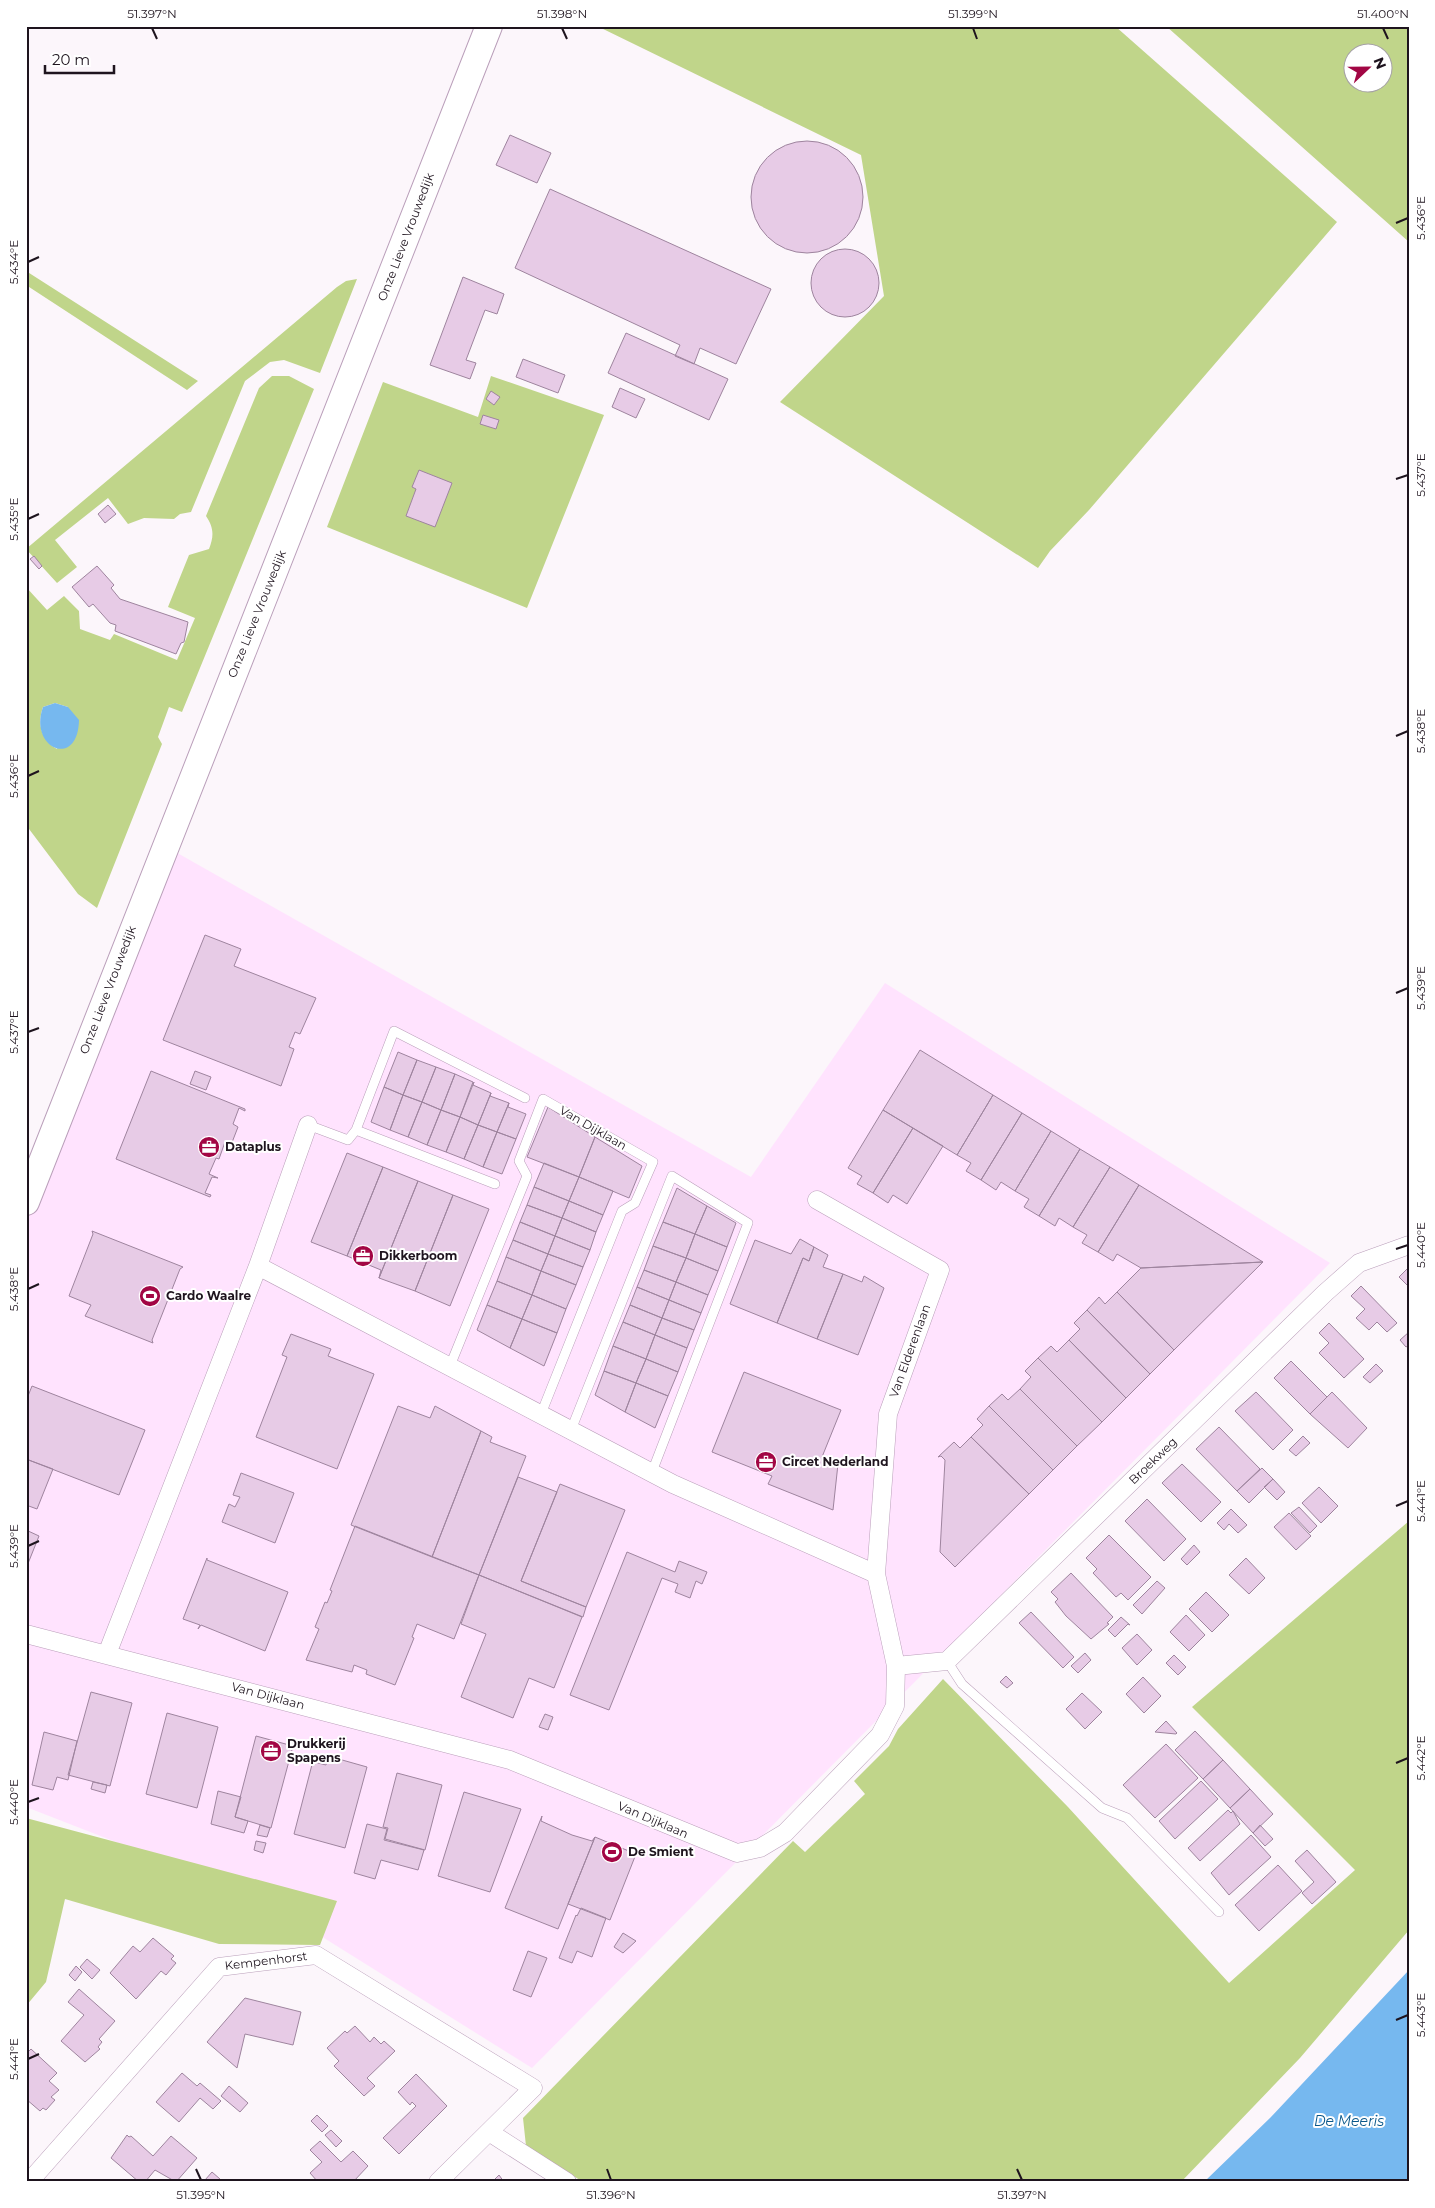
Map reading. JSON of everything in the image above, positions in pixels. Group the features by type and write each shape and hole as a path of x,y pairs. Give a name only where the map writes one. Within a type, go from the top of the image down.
{"main road":[{"name":"Onze Lieve Vrouwedijk","path":"26,1202 489,26"}],"street":[{"path":"107,1654 258,1266 308,1125"},
{"name":"Van Elderenlaan","path":"817,1200 940,1270 888,1414 876,1574"},
{"name":"Broekweg","path":"947,1661 1325,1293 1359,1263 1409,1245"},
{"path":"258,1266 652,1472 876,1574"},
{"name":"Van Dijklaan","path":"26,1634 510,1760 736,1853 760,1848 785,1833 880,1735 895,1706 896,1666 876,1574"},
{"path":"896,1666 947,1661"},
{"name":"Kempenhorst","path":"30,2182 218,1967 316,1955 533,2088 489,2132"},
{"path":"438,2182 489,2132 567,2182"}],"lane":[{"path":"308,1125 348,1140 356,1130 394,1031 525,1098"},
{"name":"Van Dijklaan","path":"450,1366 527,1176 519,1161 543,1099 653,1162 635,1203 622,1211 541,1414"},
{"path":"356,1130 495,1184"},
{"path":"571,1430 672,1176 748,1223 652,1472"},
{"path":"947,1661 962,1684 1102,1808 1127,1818 1219,1912"}],"shaded area":[{"path":"165,846 751,1177 885,983 1330,1263 532,2068 260,1898 26,1807 26,1173"}],"green space":[{"path":"597,26 1115,26 1337,222 1089,510 1050,551 1038,568 780,402 884,296 861,155"},
{"path":"1166,26 1409,26 1409,242"},
{"path":"26,271 198,381 187,390 26,285"},
{"path":"357,279 320,373 284,360 270,362 245,381 191,512 180,514 174,519 144,518 128,524 108,498 55,540 77,567 57,583 26,549 337,287 346,281"},
{"path":"272,376 289,376 314,389 182,712 169,707 158,737 162,744 97,908 78,894 26,825 26,587 47,610 64,596 79,611 80,629 110,640 114,634 177,660 195,618 168,607 189,555 209,549 212,532 211,524 206,516 259,388","holes":["55,703 68,707 57,749 44,736 40,719 41,713 43,707"]},
{"path":"491,376 604,415 527,608 327,527 383,382 478,417"},
{"path":"1409,1521 1409,1930 1300,2058 1181,2182 583,2182 526,2146 523,2118 793,1841 805,1852 865,1794 854,1781 889,1746 898,1729 943,1679 1068,1807 1229,1983 1355,1870 1192,1707"},
{"path":"26,1818 337,1901 320,1945 219,1944 65,1899 46,1982 26,2006"}],"water":[{"path":"55,703 68,707 79,720 77,735 71,745 63,749 55,748 42,733 40,721 43,707"},
{"name":"De Meeris","path":"1409,1970 1409,2182 1204,2182 1271,2117"}],"building":[{"path":"510,135 551,153 537,183 496,165"},
{"path":"807,141 828,146 846,158 858,176 863,197 858,218 846,236 828,248 807,253 786,248 768,236 756,218 751,197 756,176 768,158 786,146"},
{"path":"550,189 771,289 736,364 700,348 694,364 675,356 680,345 515,268"},
{"path":"845,249 858,252 869,259 876,270 879,283 876,296 869,307 858,314 845,317 832,314 821,307 814,296 811,283 814,270 821,259 832,252"},
{"path":"463,277 504,294 497,314 485,310 466,360 476,363 470,379 430,365"},
{"path":"626,333 728,379 709,420 608,373"},
{"path":"523,359 565,375 558,393 516,377"},
{"path":"620,388 645,399 636,418 612,407"},
{"path":"491,391 500,397 494,405 486,399"},
{"path":"483,415 499,420 496,429 480,424"},
{"path":"419,470 452,483 435,527 406,516 416,489 412,487"},
{"path":"108,505 116,514 105,523 98,514"},
{"path":"34,556 42,566 39,569 30,559"},
{"path":"97,566 114,585 111,588 120,599 188,622 184,642 181,643 176,654 115,631 116,625 110,623 93,604 89,607 72,587"},
{"path":"205,935 241,949 234,966 316,998 300,1034 295,1032 289,1047 294,1049 281,1086 163,1040"},
{"path":"920,1050 993,1095 957,1155 883,1110"},
{"path":"398,1052 417,1060 403,1095 384,1087"},
{"path":"417,1060 436,1067 422,1102 403,1095"},
{"path":"436,1067 455,1074 441,1110 422,1102"},
{"path":"151,1071 245,1109 245,1111 239,1108 233,1124 238,1127 231,1145 225,1142 219,1159 216,1158 209,1174 218,1178 212,1177 205,1193 211,1195 210,1197 116,1159"},
{"path":"195,1071 211,1077 206,1090 190,1084"},
{"path":"455,1074 473,1082 460,1117 441,1110"},
{"path":"474,1082 473,1085 491,1093 478,1125 460,1117"},
{"path":"384,1087 403,1095 390,1130 371,1122"},
{"path":"491,1093 490,1096 509,1103 497,1132 478,1125"},
{"path":"403,1095 422,1102 408,1137 390,1130"},
{"path":"993,1095 1022,1113 981,1180 966,1171 971,1163 957,1155"},
{"path":"422,1102 441,1110 427,1145 408,1137"},
{"path":"509,1103 508,1107 526,1114 516,1139 497,1132"},
{"path":"548,1107 595,1137 579,1177 527,1157"},
{"path":"441,1110 460,1117 446,1152 427,1145"},
{"path":"883,1110 913,1128 873,1193 857,1184 862,1176 848,1168"},
{"path":"1022,1113 1051,1131 1015,1191 1001,1182 996,1190 981,1180"},
{"path":"460,1117 478,1125 464,1159 446,1152"},
{"path":"478,1125 497,1132 483,1167 464,1159"},
{"path":"913,1128 943,1146 907,1204 893,1195 888,1203 873,1193"},
{"path":"1051,1131 1080,1149 1039,1216 1024,1207 1029,1199 1015,1191"},
{"path":"497,1132 516,1139 502,1174 483,1167"},
{"path":"595,1137 642,1166 629,1198 579,1177"},
{"path":"1080,1149 1110,1167 1073,1227 1059,1218 1055,1226 1039,1216"},
{"path":"347,1153 383,1167 347,1256 311,1242"},
{"path":"544,1163 579,1177 569,1201 534,1187"},
{"path":"383,1167 418,1181 379,1278 381,1270 347,1256"},
{"path":"1110,1167 1139,1185 1098,1252 1082,1243 1087,1235 1073,1227"},
{"path":"579,1177 613,1191 603,1215 569,1201"},
{"path":"418,1181 453,1195 415,1291 379,1278"},
{"path":"1139,1185 1263,1262 1141,1268 1117,1254 1113,1261 1098,1252"},
{"path":"534,1187 569,1201 562,1218 527,1205"},
{"path":"677,1188 707,1206 695,1234 663,1222"},
{"path":"453,1195 489,1209 450,1306 415,1291"},
{"path":"569,1201 603,1215 596,1232 562,1218"},
{"path":"527,1205 562,1218 555,1236 520,1222"},
{"path":"707,1206 736,1223 727,1247 695,1234"},
{"path":"562,1218 596,1232 590,1250 555,1236"},
{"path":"520,1222 555,1236 548,1254 513,1240"},
{"path":"663,1222 695,1234 686,1258 653,1246"},
{"path":"92,1231 183,1267 180,1269 152,1340 153,1343 85,1316 91,1305 69,1296 93,1234"},
{"path":"695,1234 727,1247 718,1271 686,1258"},
{"path":"555,1236 590,1250 583,1267 548,1254"},
{"path":"800,1239 814,1247 809,1261 803,1258 777,1323 730,1304 755,1240 791,1254"},
{"path":"513,1240 548,1254 541,1271 506,1257"},
{"path":"653,1246 686,1258 676,1282 644,1270"},
{"path":"814,1247 828,1255 823,1267 843,1274 817,1339 777,1323 803,1258 809,1261"},
{"path":"548,1254 583,1267 576,1285 541,1271"},
{"path":"506,1257 541,1271 532,1295 497,1281"},
{"path":"686,1258 718,1271 708,1295 676,1282"},
{"path":"1263,1262 1174,1350 1117,1292 1141,1268"},
{"path":"1409,1267 1409,1287 1399,1277"},
{"path":"644,1270 676,1282 669,1300 637,1287"},
{"path":"541,1271 576,1285 566,1309 532,1295"},
{"path":"843,1274 862,1282 864,1276 884,1288 858,1355 817,1339"},
{"path":"497,1281 532,1295 522,1319 487,1305"},
{"path":"676,1282 708,1295 701,1313 669,1300"},
{"path":"1361,1286 1397,1323 1387,1332 1377,1322 1369,1330 1356,1318 1365,1309 1351,1296"},
{"path":"637,1287 669,1300 662,1318 630,1305"},
{"path":"1117,1292 1174,1350 1150,1374 1087,1310 1099,1297 1105,1304"},
{"path":"532,1295 566,1309 557,1333 522,1319"},
{"path":"669,1300 701,1313 694,1330 662,1318"},
{"path":"487,1305 522,1319 510,1348 477,1330"},
{"path":"630,1305 662,1318 655,1335 623,1322"},
{"path":"1087,1310 1150,1374 1126,1398 1069,1340 1080,1329 1074,1323"},
{"path":"662,1318 694,1330 687,1348 655,1335"},
{"path":"522,1319 557,1333 544,1366 510,1348"},
{"path":"623,1322 655,1335 646,1359 613,1346"},
{"path":"1329,1323 1364,1359 1344,1378 1319,1353 1329,1343 1319,1333"},
{"path":"1409,1332 1409,1345 1406,1347 1400,1340"},
{"path":"291,1334 331,1349 328,1356 374,1374 337,1469 256,1437 287,1357 282,1355"},
{"path":"655,1335 687,1348 678,1372 646,1359"},
{"path":"1069,1340 1126,1398 1102,1422 1038,1358 1051,1346 1057,1352"},
{"path":"613,1346 646,1359 636,1383 604,1371"},
{"path":"1038,1358 1102,1422 1077,1446 1020,1389 1031,1377 1025,1371"},
{"path":"646,1359 678,1372 668,1396 636,1383"},
{"path":"1291,1361 1327,1397 1310,1414 1274,1378"},
{"path":"1376,1364 1383,1371 1370,1383 1363,1377"},
{"path":"604,1371 636,1383 625,1412 595,1395"},
{"path":"744,1372 841,1410 822,1457 838,1464 833,1510 768,1484 772,1476 712,1452"},
{"path":"636,1383 668,1396 655,1428 625,1412"},
{"path":"32,1386 145,1430 119,1495 26,1459 26,1401"},
{"path":"1020,1389 1077,1446 1053,1470 989,1406 1002,1394 1008,1400"},
{"path":"1256,1392 1293,1430 1273,1450 1235,1411"},
{"path":"1332,1392 1367,1428 1348,1448 1310,1414"},
{"path":"398,1406 430,1418 435,1406 481,1431 432,1557 351,1525"},
{"path":"989,1406 1053,1470 1029,1494 971,1437 983,1425 977,1419"},
{"path":"1219,1427 1260,1469 1237,1491 1196,1449"},
{"path":"481,1431 492,1437 490,1442 526,1456 479,1575 432,1557"},
{"path":"1303,1436 1310,1443 1296,1456 1289,1450"},
{"path":"971,1437 1029,1494 955,1567 940,1552 945,1460 941,1456 938,1457 954,1442 960,1448"},
{"path":"26,1459 53,1469 37,1509 26,1505"},
{"path":"1182,1464 1221,1502 1201,1522 1162,1483"},
{"path":"1262,1468 1273,1479 1249,1503 1237,1491"},
{"path":"241,1473 294,1493 275,1543 222,1522 229,1504 235,1507 240,1497 233,1495"},
{"path":"518,1477 557,1492 521,1581 586,1607 583,1617 479,1575"},
{"path":"1273,1479 1285,1492 1277,1500 1264,1487"},
{"path":"560,1484 625,1510 586,1607 521,1581"},
{"path":"1319,1487 1338,1506 1321,1523 1302,1503"},
{"path":"1147,1499 1186,1539 1164,1561 1125,1521"},
{"path":"1299,1507 1317,1526 1310,1533 1291,1513"},
{"path":"1231,1509 1247,1525 1238,1533 1229,1524 1224,1530 1217,1523"},
{"path":"1289,1513 1311,1536 1296,1550 1274,1527"},
{"path":"355,1526 479,1575 454,1639 417,1624 412,1637 414,1638 395,1685 366,1674 367,1670 354,1665 352,1672 306,1660 319,1629 315,1627 325,1602 327,1603 332,1591 330,1590"},
{"path":"26,1530 39,1536 27,1566 26,1565"},
{"path":"1109,1535 1151,1577 1128,1600 1121,1593 1116,1597 1093,1573 1097,1569 1086,1558"},
{"path":"1194,1545 1200,1552 1187,1565 1181,1559"},
{"path":"627,1552 675,1572 679,1561 707,1572 702,1584 696,1581 690,1598 675,1592 678,1584 662,1578 609,1710 570,1695"},
{"path":"207,1558 207,1560 288,1592 265,1651 201,1625 198,1629 200,1625 183,1619"},
{"path":"1246,1558 1265,1578 1249,1594 1229,1575"},
{"path":"1071,1573 1113,1617 1107,1623 1109,1624 1091,1639 1066,1616 1055,1602 1058,1599 1051,1592"},
{"path":"479,1575 582,1617 554,1688 529,1678 513,1718 461,1697 486,1634 461,1624"},
{"path":"1157,1581 1165,1588 1142,1614 1133,1605"},
{"path":"1206,1592 1229,1615 1212,1632 1189,1609"},
{"path":"1031,1612 1074,1657 1063,1668 1019,1623"},
{"path":"1186,1615 1205,1635 1189,1651 1170,1632"},
{"path":"1121,1617 1130,1625 1128,1624 1115,1637 1108,1630"},
{"path":"1137,1634 1152,1650 1137,1665 1122,1648"},
{"path":"1085,1653 1091,1660 1078,1673 1071,1666"},
{"path":"1174,1655 1186,1667 1178,1675 1166,1663"},
{"path":"1006,1676 1013,1683 1007,1688 1000,1682"},
{"path":"1143,1677 1161,1696 1144,1713 1126,1694"},
{"path":"91,1692 132,1703 110,1786 68,1775"},
{"path":"1082,1693 1102,1712 1085,1729 1066,1709"},
{"path":"167,1713 218,1727 197,1808 146,1794"},
{"path":"545,1714 553,1717 548,1730 539,1727"},
{"path":"1166,1721 1177,1733 1176,1734 1155,1732"},
{"path":"1195,1731 1223,1760 1203,1779 1175,1750"},
{"path":"44,1732 77,1741 68,1780 57,1777 53,1790 32,1785"},
{"path":"256,1736 293,1746 271,1828 235,1817"},
{"path":"1166,1744 1198,1778 1155,1818 1123,1785"},
{"path":"315,1753 314,1762 326,1765 328,1756 367,1767 345,1848 294,1834"},
{"path":"1223,1760 1250,1789 1230,1808 1203,1779"},
{"path":"397,1773 442,1785 425,1850 385,1839 388,1828 383,1827"},
{"path":"1201,1781 1218,1799 1175,1839 1159,1821"},
{"path":"93,1782 107,1785 105,1793 91,1789"},
{"path":"1250,1789 1273,1814 1253,1833 1230,1808"},
{"path":"218,1791 241,1797 235,1817 248,1821 244,1833 211,1824"},
{"path":"464,1792 521,1809 490,1892 438,1876"},
{"path":"1228,1810 1231,1813 1233,1811 1240,1824 1200,1861 1188,1848"},
{"path":"542,1816 541,1821 572,1835 592,1841 595,1837 558,1929 505,1908"},
{"path":"367,1824 387,1829 384,1840 424,1850 418,1870 381,1860 375,1879 354,1873"},
{"path":"260,1825 270,1828 267,1837 257,1835"},
{"path":"1260,1825 1273,1839 1265,1846 1253,1833"},
{"path":"1251,1835 1271,1857 1229,1895 1211,1873"},
{"path":"595,1837 636,1854 610,1920 568,1904"},
{"path":"256,1841 266,1843 263,1853 254,1850"},
{"path":"1307,1850 1336,1882 1312,1904 1302,1893 1314,1882 1295,1861"},
{"path":"1278,1865 1302,1891 1259,1931 1235,1905"},
{"path":"581,1908 606,1918 592,1957 577,1951 572,1963 559,1958 576,1915"},
{"path":"623,1933 636,1941 623,1953 614,1947"},
{"path":"153,1938 174,1956 171,1959 176,1963 166,1975 161,1971 136,1999 110,1973 133,1946 140,1952"},
{"path":"528,1951 547,1958 531,1997 513,1990"},
{"path":"87,1959 100,1970 92,1979 80,1967"},
{"path":"76,1966 82,1972 75,1981 69,1975"},
{"path":"79,1989 115,2021 99,2039 102,2042 98,2047 100,2049 85,2062 61,2041 84,2015 68,2002"},
{"path":"245,1998 301,2012 293,2045 245,2034 237,2068 207,2042"},
{"path":"355,2026 370,2042 374,2037 381,2044 384,2041 395,2051 367,2078 375,2086 364,2096 334,2066 339,2061 327,2048 345,2031 347,2033"},
{"path":"31,2049 57,2073 49,2081 59,2090 51,2097 55,2100 46,2110 43,2108 40,2111 26,2099 26,2054"},
{"path":"182,2073 197,2086 200,2083 221,2101 213,2109 200,2098 179,2122 156,2102"},
{"path":"416,2074 447,2106 399,2154 383,2138 416,2106 412,2102 410,2105 398,2092"},
{"path":"229,2086 248,2103 240,2112 221,2096"},
{"path":"317,2115 328,2126 322,2132 311,2121"},
{"path":"331,2130 342,2141 336,2147 325,2135"},
{"path":"127,2135 131,2136 153,2156 171,2136 197,2158 176,2182 155,2170 145,2182 139,2182 111,2158"},
{"path":"320,2141 341,2162 353,2151 368,2166 353,2182 318,2182 310,2173 322,2162 310,2150"},
{"path":"212,2172 220,2179 217,2182 205,2180"},
{"path":"499,2175 504,2182 492,2182"}],"place":[{"name":"Dataplus","path":"209,1147"},
{"name":"Dikkerboom","path":"363,1256"},
{"name":"Cardo Waalre","path":"150,1296"},
{"name":"Circet Nederland","path":"766,1462"},
{"name":"Drukkerij Spapens","path":"271,1751"},
{"name":"De Smient","path":"612,1852"}]}
